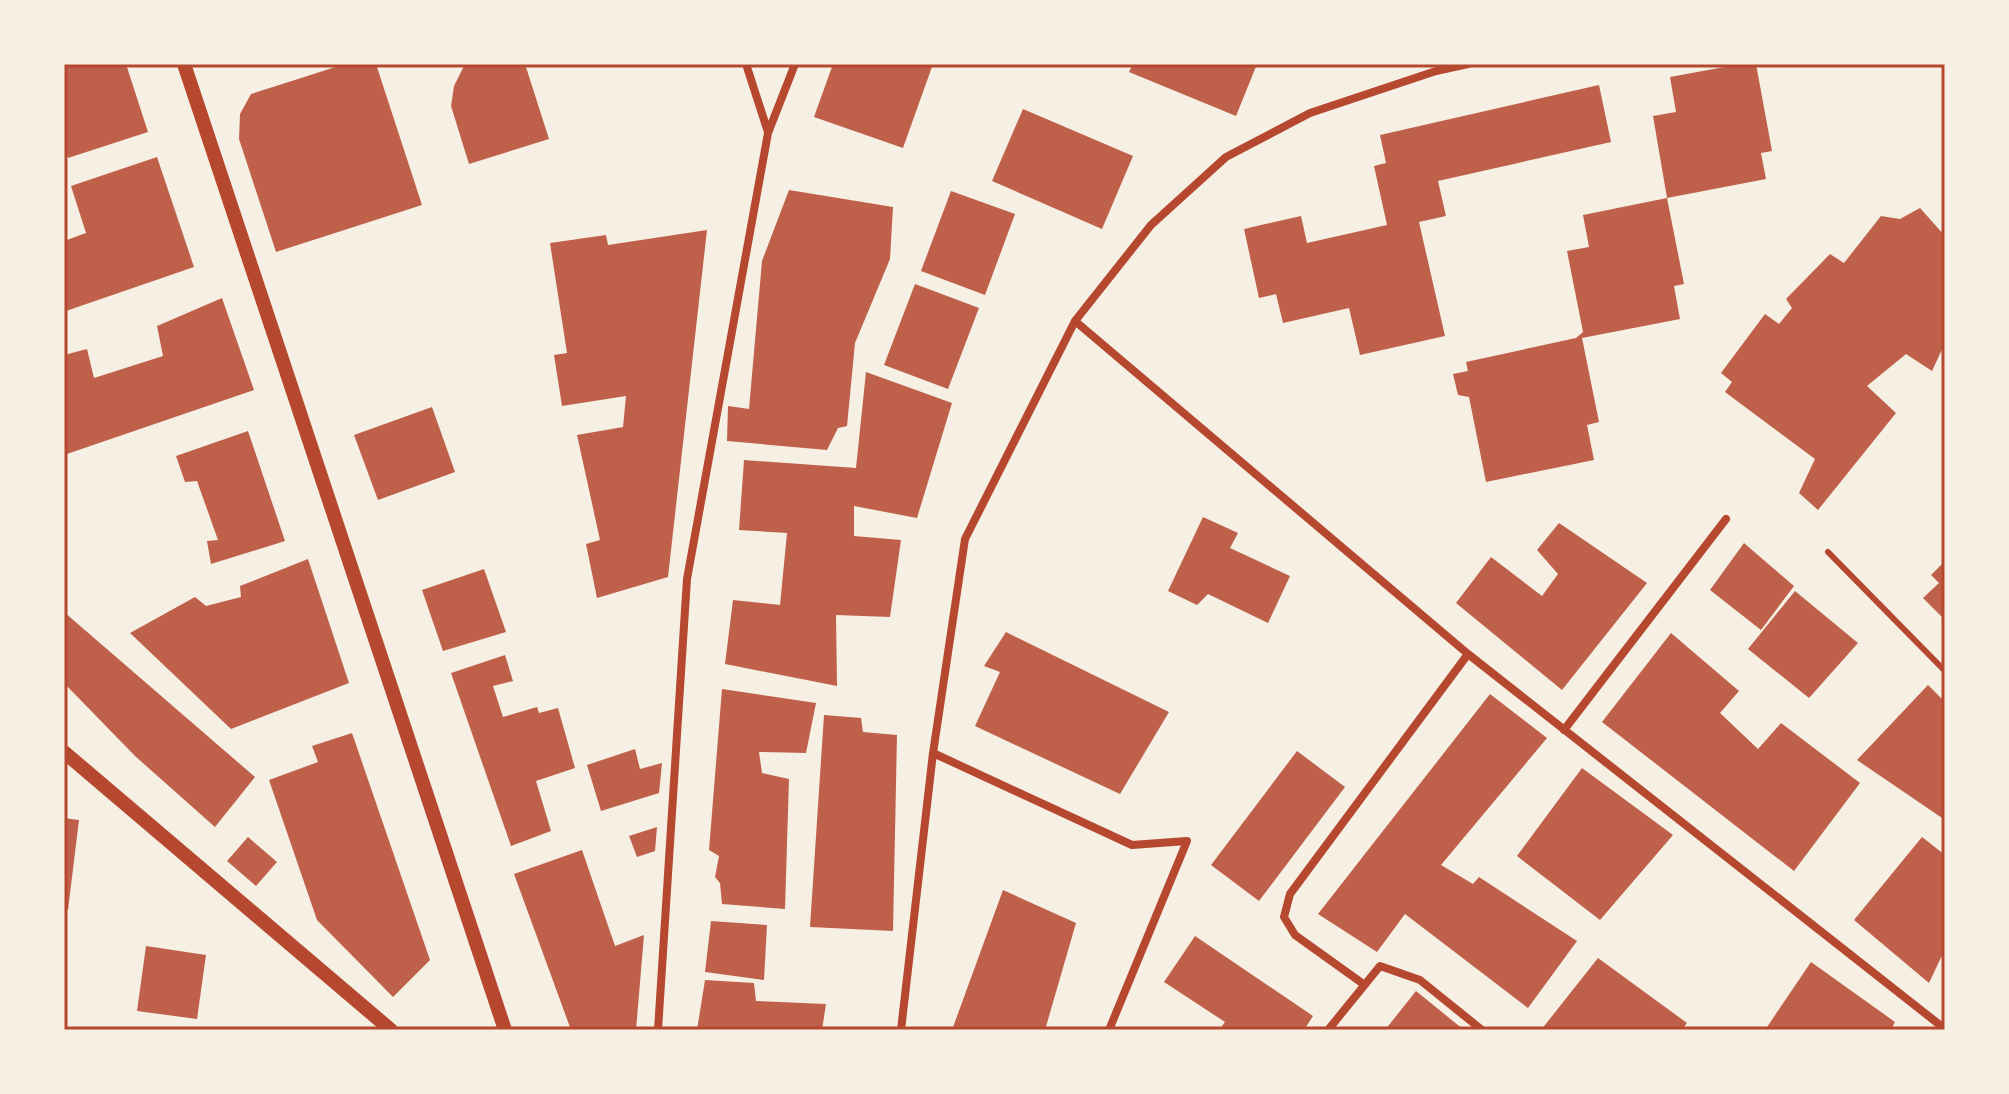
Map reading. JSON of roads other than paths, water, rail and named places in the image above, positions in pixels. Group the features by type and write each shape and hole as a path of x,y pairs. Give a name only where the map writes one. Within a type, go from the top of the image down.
{"street":[{"path":"184,64 505,1030"},
{"path":"746,64 768,133"},
{"path":"658,1030 687,579 768,133 795,64"},
{"path":"901,1030 933,753 965,539 1075,321 1151,225 1226,157 1310,113 1436,71 1468,64"},
{"path":"1075,321 1468,654 1945,1029"},
{"path":"1564,730 1726,519"},
{"path":"1362,983 1295,935 1284,917 1290,894 1468,654"},
{"path":"64,752 391,1030"},
{"path":"933,753 1132,845 1187,841 1109,1030"},
{"path":"1328,1030 1362,983 1380,966 1420,980 1482,1030"}],"lane":[{"path":"1828,552 1945,671"}]}
